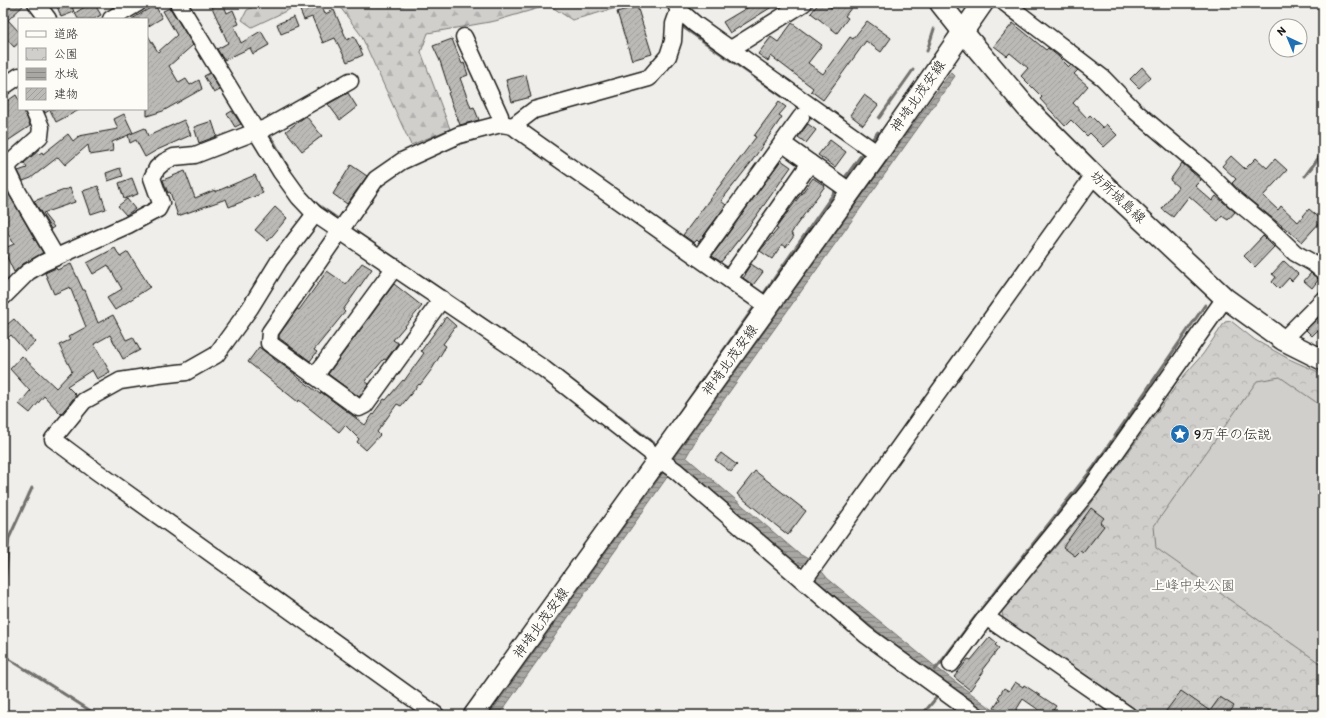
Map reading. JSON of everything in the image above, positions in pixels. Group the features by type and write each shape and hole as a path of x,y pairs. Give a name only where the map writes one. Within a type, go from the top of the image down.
{"main road":[{"name":"坊所城島線","path":"940,3 1027,108 1094,176 1225,298 1283,340 1323,360"},
{"name":"神埼北茂安線","path":"474,715 667,464 768,307 878,154 983,3"}],"street":[{"path":"36,3 47,18"},
{"path":"113,18 138,3"},
{"path":"178,3 262,130 281,172 299,197 315,214 345,225 395,267 544,369 667,464 804,580 866,635 976,715"},
{"path":"731,49 804,3"},
{"path":"1005,3 1103,78 1135,111 1205,170 1234,199 1268,227 1295,253 1313,263 1323,271"},
{"path":"677,7 695,24 878,154"},
{"path":"442,299 365,405 359,408 269,343 270,332 376,179 402,161 460,135 507,125 534,110 649,78 668,56 673,41 677,7"},
{"path":"464,37 500,116 507,125 768,307"},
{"path":"3,87 18,78"},
{"path":"3,297 28,272 56,257 128,225 158,209 161,203 152,178 157,168 164,162 174,157 195,155 262,130 350,81"},
{"path":"33,110 41,128 40,136 9,164 9,187 56,257"},
{"path":"699,258 800,117"},
{"path":"782,143 851,192"},
{"path":"729,279 810,163"},
{"path":"804,580 1094,176"},
{"path":"315,214 279,261 250,308 216,355 186,372 120,381 84,401 53,439 436,715"},
{"path":"315,376 395,267"},
{"path":"951,664 986,618 1090,489 1225,298"},
{"path":"1283,340 1323,300"},
{"path":"986,618 1128,715"}],"green space":[{"path":"262,3 303,3 252,27 242,20 247,10"},
{"path":"334,3 635,3 572,20 549,5 495,21 428,33 421,52 450,129 411,145 361,35 340,7"},
{"name":"上峰中央公園","path":"1231,321 1255,340 1289,359 1323,374 1323,715 1141,715 1135,709 1003,618 1002,612 1090,505 1182,378 1203,354 1225,322"},
{"path":"1280,377 1323,407 1323,663 1321,664 1156,548 1154,526 1257,381"}],"water":[{"path":"951,72 955,76 700,433 686,457 799,554 814,564 827,578 937,668 1000,715 986,715 945,685 817,583 816,577 801,564 797,566 675,466 499,715 489,715"}],"building":[{"path":"7,3 26,3 8,20 18,31 18,44 14,47 3,35 3,7"},
{"path":"56,3 71,3 74,12 61,17"},
{"path":"91,3 94,3 101,15 96,18 78,18 75,13"},
{"path":"210,3 223,3 227,13 233,10 239,24 234,26 241,43 261,31 269,45 253,54 250,48 224,60 217,49 228,43"},
{"path":"313,3 320,3 325,14 334,10 347,40 354,36 363,55 347,62 335,38 323,43 312,17 304,20 299,8"},
{"path":"755,3 778,3 730,33 723,22"},
{"path":"819,3 825,3 831,8 834,3 855,3 845,16 848,18 837,33 811,13"},
{"path":"155,5 162,18 148,26 148,18 134,18"},
{"path":"637,6 652,54 632,60 617,12"},
{"path":"170,8 193,45 169,66 179,83 186,79 190,85 199,80 202,89 163,111 147,116 148,36 158,52 177,35 163,11"},
{"path":"294,17 298,27 281,34 277,24"},
{"path":"867,21 891,38 881,52 866,41 823,100 811,91 813,88 771,56 768,61 758,54 771,37 778,42 792,23 822,45 808,63 823,74 850,37 853,39"},
{"path":"1013,23 1046,50 1048,48 1069,67 1071,65 1078,70 1074,74 1088,86 1073,103 1087,118 1090,115 1103,128 1106,124 1117,135 1104,147 1090,133 1087,136 1071,120 1065,126 1040,99 1042,97 1021,76 1028,68 1010,53 1007,56 994,46"},
{"path":"452,39 462,64 464,63 468,75 460,78 471,108 474,107 479,120 460,125 448,93 450,92 440,61 433,46"},
{"path":"1142,67 1151,77 1139,88 1130,79"},
{"path":"210,73 220,90 214,93 204,76"},
{"path":"526,75 531,97 512,102 506,80"},
{"path":"348,93 357,107 340,120 328,104"},
{"path":"16,95 18,98 18,110 24,110 30,126 3,144 3,104"},
{"path":"864,95 878,105 863,125 850,115"},
{"path":"779,102 786,107 779,115 782,117 750,164 721,201 726,205 699,242 697,240 694,243 683,235 756,137 754,136"},
{"path":"50,110 79,110 56,122"},
{"path":"232,111 241,124 235,127 227,114"},
{"path":"124,114 133,133 112,142 113,151 90,155 88,145 65,165 58,157 31,178 23,181 18,171 27,168 24,163 37,152 39,154 42,152 43,154 68,134 73,141 79,136 118,129 114,119"},
{"path":"306,116 322,136 302,151 286,131"},
{"path":"184,120 191,135 145,157 136,140 130,143 128,135 145,128 148,136"},
{"path":"212,121 217,136 199,143 194,127"},
{"path":"808,124 816,130 806,143 798,137"},
{"path":"830,140 846,152 835,167 818,155"},
{"path":"1231,156 1245,169 1256,158 1267,168 1275,159 1287,170 1263,196 1278,210 1281,206 1298,222 1309,209 1322,220 1302,242 1240,192 1232,183 1236,179 1222,166"},
{"path":"781,160 791,167 747,229 721,262 712,256"},
{"path":"1182,163 1201,180 1195,186 1212,201 1216,196 1235,212 1228,220 1222,216 1218,221 1189,196 1173,217 1162,209 1178,187 1170,180"},
{"path":"351,165 367,176 347,204 333,194"},
{"path":"120,168 123,176 108,181 106,173"},
{"path":"185,171 195,198 215,190 215,192 255,175 263,193 229,207 226,199 178,216 170,192 168,193 163,180"},
{"path":"132,178 138,194 124,199 119,183"},
{"path":"813,178 825,186 795,227 791,234 794,236 786,247 782,244 772,259 760,251 778,229 776,228"},
{"path":"98,186 106,209 91,214 83,191"},
{"path":"70,188 75,202 43,213 54,227 51,229 34,201"},
{"path":"7,191 43,253 23,264 14,272 3,249 14,244 3,225 3,193"},
{"path":"127,199 135,209 126,215 118,206"},
{"path":"275,207 287,218 268,241 255,230"},
{"path":"1263,236 1274,247 1255,267 1244,256"},
{"path":"115,248 120,257 128,252 150,287 115,310 107,298 122,289 108,265 93,274 87,263"},
{"path":"1284,261 1298,274 1292,281 1289,278 1279,289 1272,282 1276,277 1272,274"},
{"path":"362,263 372,269 343,310 345,312 314,350 317,352 310,361 279,338 279,335 297,309 299,310 327,271 346,284"},
{"path":"71,264 83,290 85,290 98,323 113,315 126,340 133,337 140,350 123,359 110,335 94,344 110,372 97,379 92,370 67,386 76,395 61,414 44,396 30,413 19,404 30,391 10,369 22,356 56,388 72,371 59,345 70,340 68,337 86,327 70,287 54,294 45,273"},
{"path":"751,264 763,272 753,285 743,278"},
{"path":"1311,273 1319,279 1312,288 1304,281"},
{"path":"394,284 422,306 393,340 398,343 386,360 384,359 365,381 369,384 359,397 328,374"},
{"path":"1323,313 1323,337 1317,331 1312,336 1306,330"},
{"path":"446,317 456,326 443,344 446,346 420,385 419,384 401,406 397,404 377,432 380,435 366,450 357,442 359,439 345,425 339,432 299,400 298,402 248,362 259,347 320,394 321,392 365,425 384,399 386,400 403,380 404,381 424,353 421,351"},
{"path":"14,319 35,342 25,351 11,335 3,342 3,328"},
{"path":"721,453 737,465 731,472 715,460"},
{"path":"755,471 806,511 788,535 737,494"},
{"path":"1091,508 1104,518 1100,523 1104,526 1083,553 1080,551 1075,556 1063,547"},
{"path":"990,637 997,643 995,645 999,648 982,670 984,671 970,690 954,677 968,659 971,660"},
{"path":"1015,682 1023,687 1024,685 1056,706 1050,715 1046,715 1023,699 1013,715 1005,715 994,708 1000,699 998,698 1004,688 1009,691"},
{"path":"1181,691 1210,711 1220,697 1234,706 1228,715 1163,715"}],"waterway":[{"path":"683,27 839,136"},
{"path":"927,51 934,29"},
{"path":"879,118 913,70"},
{"path":"871,141 878,132"},
{"path":"267,133 274,142 290,171"},
{"path":"844,179 865,150"},
{"path":"1305,176 1323,152"},
{"path":"764,293 836,190"},
{"path":"315,203 341,221"},
{"path":"349,227 546,361 655,444"},
{"path":"935,670 1093,468 1205,305"},
{"path":"674,420 754,307"},
{"path":"3,608 9,538 32,488"},
{"path":"3,655 97,715"},
{"path":"922,715 937,697"}],"place":[{"name":"9万年の伝説","path":"1180,434"}]}
